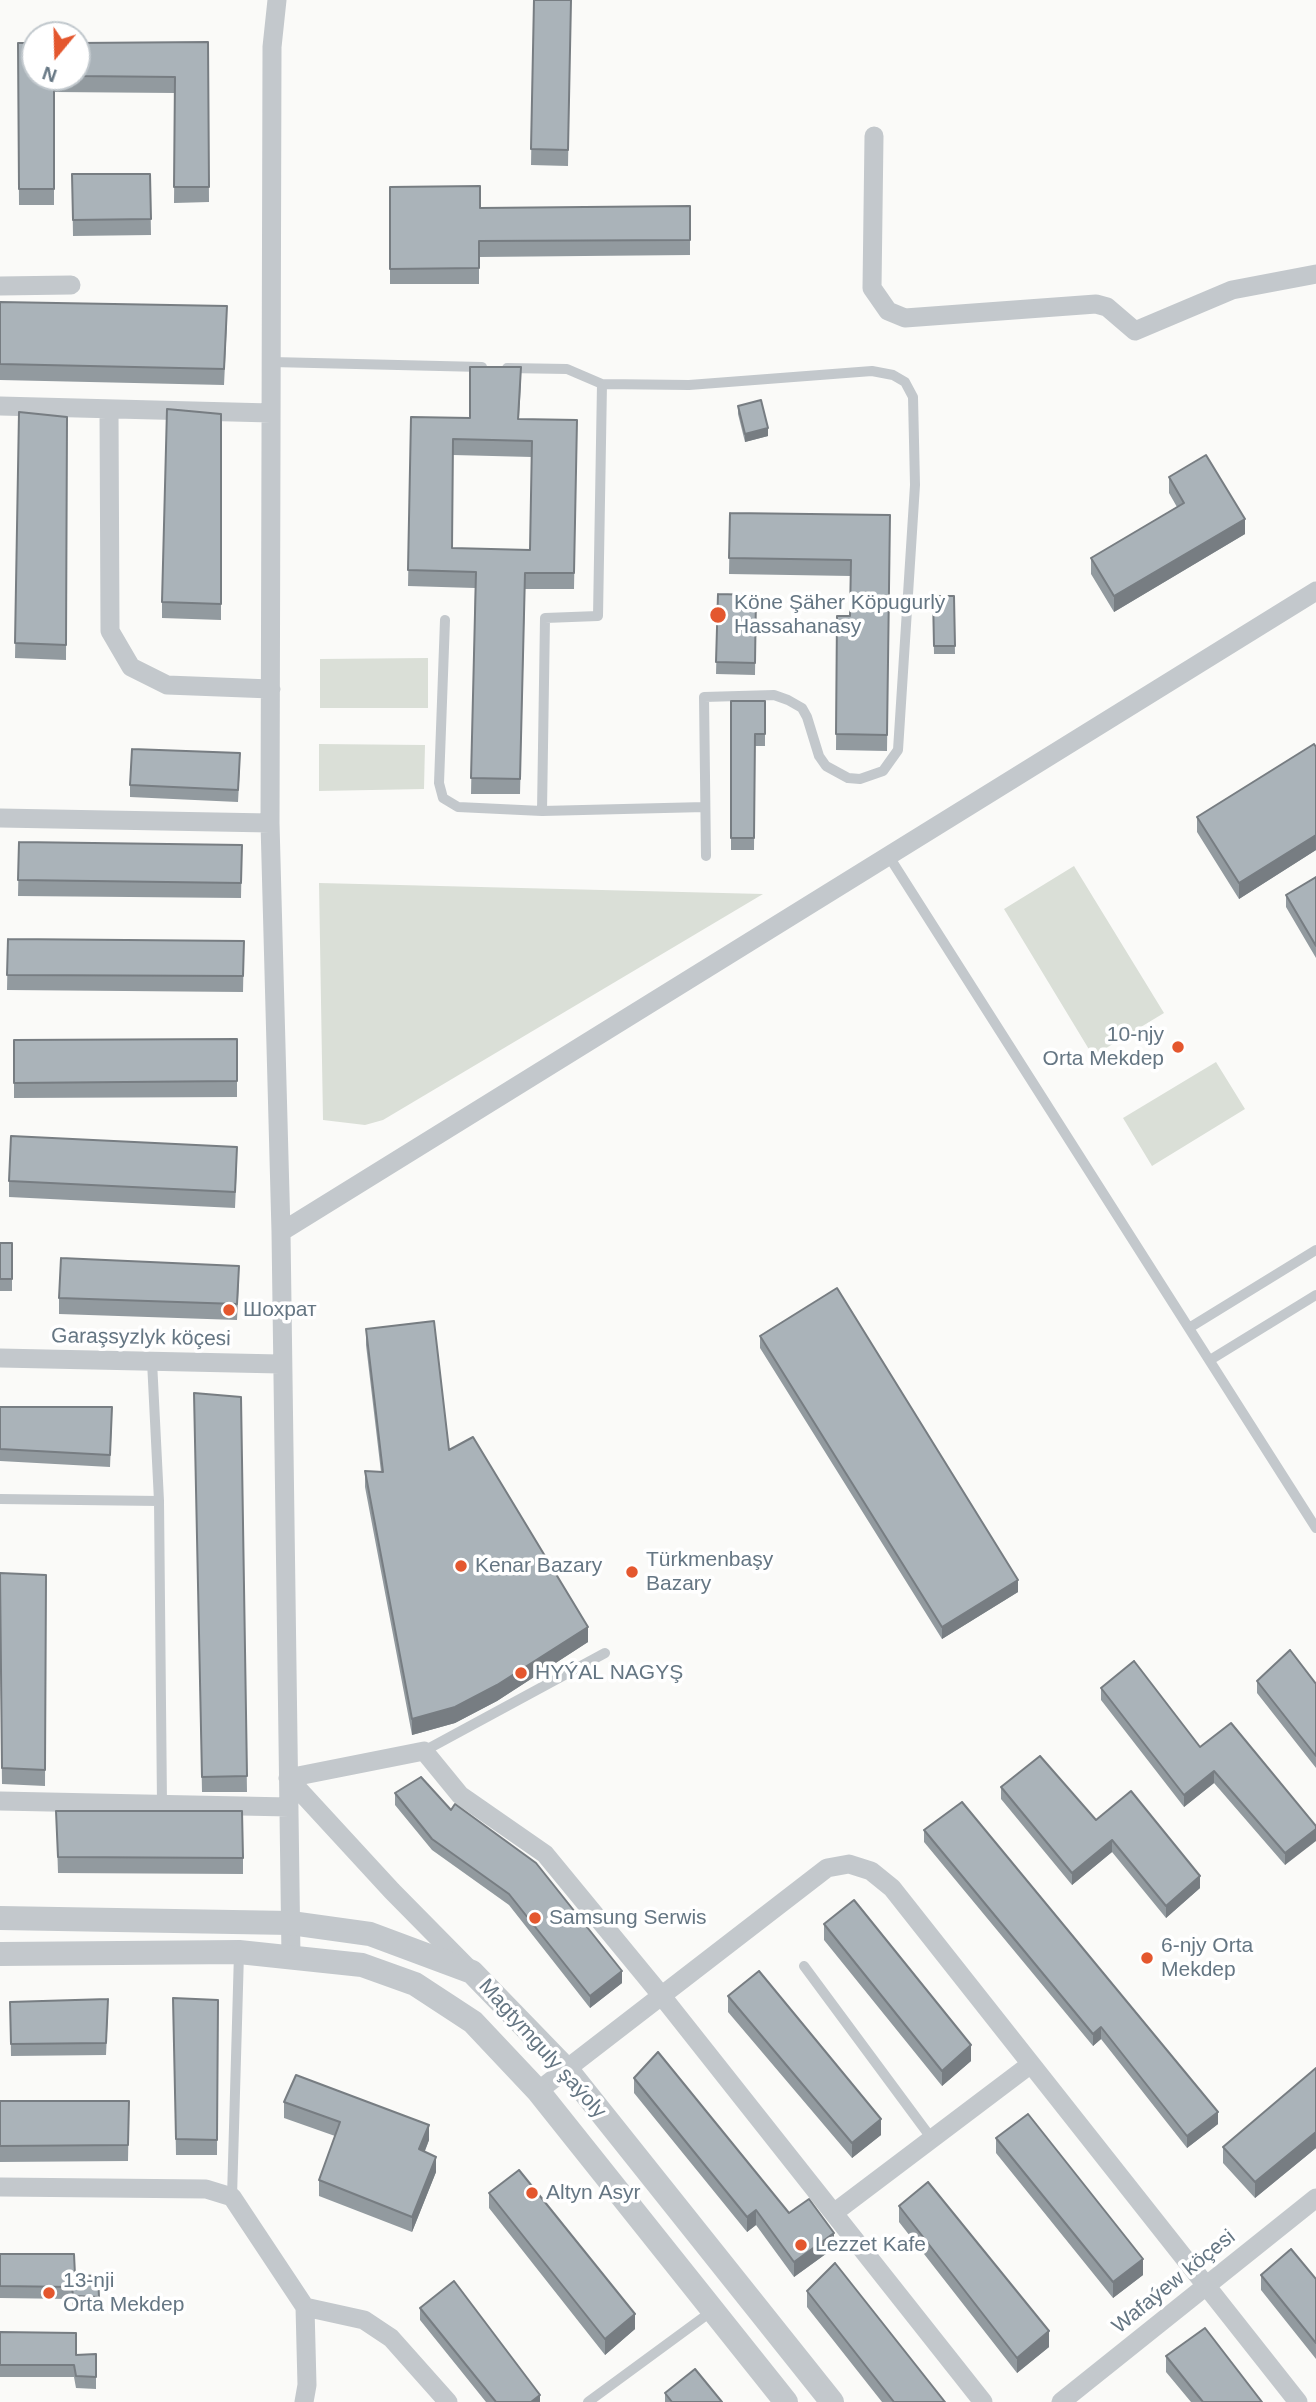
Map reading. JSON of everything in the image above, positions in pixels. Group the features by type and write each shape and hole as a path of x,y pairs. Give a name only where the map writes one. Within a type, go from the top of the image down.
{"street":[{"path":"277,0 272,47 270,823 281,1232 280,1364 291,1957"},
{"path":"874,136 872,288 888,311 905,318 1096,304 1107,307 1135,331 1231,290 1316,274"},
{"path":"0,286 71,285"},
{"path":"0,405 271,413"},
{"path":"109,409 110,631 131,667 167,685 271,689"},
{"path":"281,1232 1316,591"},
{"path":"0,818 270,823"},
{"name":"Garaşsyzlyk köçesi","path":"0,1358 280,1364"},
{"path":"289,1778 424,1751 460,1795 545,1854 835,2212 983,2402"},
{"path":"289,1778 392,1891 472,1972"},
{"path":"0,1801 289,1807"},
{"path":"538,2091 568,2071 661,1995 827,1868 849,1864 871,1871 892,1888 1298,2402"},
{"name":"Magtymguly şaýoly","path":"0,1918 292,1923 370,1934 472,1972 568,2071 832,2402"},
{"name":"Magtymguly şaýoly","path":"0,1954 239,1952 362,1965 415,1984 473,2022 538,2091 786,2402"},
{"path":"835,2212 1031,2064"},
{"path":"0,2187 206,2189 232,2197 305,2307 307,2385 304,2402"},
{"name":"Wafaýew köçesi","path":"1061,2402 1316,2198"},
{"path":"305,2307 363,2320 391,2338 448,2402"}],"lane":[{"path":"272,362 567,369 602,384 689,385 872,371 893,375 905,382 913,397 915,485 898,750 883,771 860,779 848,778 826,766 819,756 802,708 788,700 774,695 704,697 706,856"},
{"path":"542,811 545,618 598,616 602,384"},
{"path":"445,620 439,783 443,798 458,807 542,811 705,807"},
{"path":"888,855 1316,1528"},
{"path":"1189,1328 1316,1250"},
{"path":"1210,1360 1316,1295"},
{"path":"152,1361 159,1500 163,1804"},
{"path":"0,1499 159,1500"},
{"path":"424,1751 605,1653"},
{"path":"232,2197 239,1952"},
{"path":"804,1966 932,2139"},
{"path":"588,2402 712,2311"}],"shaded area":[{"path":"428,658 428,708 320,708 320,659"},
{"path":"319,744 425,745 424,789 319,791"},
{"path":"1074,866 1164,1013 1093,1056 1004,909"},
{"path":"319,883 763,894 383,1120 365,1125 323,1120"},
{"path":"1216,1062 1245,1109 1152,1166 1123,1118"}],"building":[{"path":"534,0 571,0 568,150 531,149"},
{"path":"208,42 209,187 174,187 175,77 91,76 91,43"},
{"path":"18,43 21,43 21,91 54,91 54,189 19,189"},
{"path":"72,174 150,174 151,219 73,220"},
{"path":"480,186 480,208 690,206 690,240 479,241 479,268 390,269 390,187"},
{"path":"0,302 227,306 224,369 0,364"},
{"path":"470,367 521,367 518,419 577,420 574,573 525,573 520,779 471,778 476,572 408,570 411,417 470,418","holes":["453,439 532,441 530,550 452,548"]},
{"path":"761,400 768,428 745,434 738,406"},
{"path":"167,409 221,414 221,604 162,602"},
{"path":"19,412 67,417 66,645 15,643"},
{"path":"1206,455 1245,519 1114,596 1091,558 1184,503 1169,477"},
{"path":"730,513 890,515 887,735 836,734 837,616 850,616 851,560 729,558"},
{"path":"718,594 756,595 755,663 716,662"},
{"path":"933,596 954,596 955,646 934,646"},
{"path":"731,701 765,701 765,734 755,734 754,838 731,838"},
{"path":"1314,744 1316,835 1239,883 1197,817"},
{"path":"132,749 240,753 238,790 130,785"},
{"path":"19,842 242,845 241,883 18,880"},
{"path":"1316,877 1316,946 1286,895"},
{"path":"8,939 244,941 243,976 7,975"},
{"path":"237,1039 237,1081 14,1083 14,1040"},
{"path":"11,1136 237,1147 235,1192 9,1181"},
{"path":"0,1243 12,1243 12,1279 0,1279"},
{"path":"61,1258 239,1266 237,1304 59,1298"},
{"path":"837,1288 1018,1580 942,1627 760,1336"},
{"name":"Kenar Bazary","path":"434,1321 449,1450 473,1437 588,1627 497,1685 455,1707 412,1719 365,1471 383,1472 366,1329"},
{"path":"194,1393 241,1397 247,1776 202,1777"},
{"path":"0,1407 112,1407 110,1455 0,1449"},
{"path":"0,1573 46,1575 45,1770 2,1768"},
{"path":"1290,1650 1316,1684 1316,1756 1257,1681"},
{"path":"1134,1661 1200,1747 1231,1723 1316,1829 1285,1853 1214,1771 1184,1795 1101,1688"},
{"path":"1040,1756 1096,1820 1131,1791 1200,1876 1166,1906 1112,1840 1072,1873 1001,1787"},
{"path":"421,1777 451,1810 455,1804 536,1863 622,1971 590,1996 509,1894 432,1839 395,1793"},
{"path":"962,1802 1218,2112 1187,2136 1101,2027 1093,2034 924,1830"},
{"path":"56,1811 242,1811 243,1858 58,1857"},
{"path":"854,1900 971,2045 942,2071 824,1924"},
{"path":"759,1971 881,2119 852,2143 728,1996"},
{"path":"173,1998 218,2000 217,2140 176,2139"},
{"path":"108,1999 106,2043 11,2044 10,2002"},
{"path":"658,2052 789,2213 809,2199 834,2233 794,2262 756,2210 747,2217 634,2078"},
{"path":"1316,2068 1316,2132 1255,2182 1223,2147"},
{"path":"296,2075 429,2125 419,2149 436,2157 412,2217 319,2180 340,2122 284,2102"},
{"path":"0,2101 129,2101 128,2145 0,2146"},
{"path":"1028,2114 1143,2259 1113,2282 996,2138"},
{"path":"519,2170 635,2314 605,2339 489,2193"},
{"path":"928,2182 1049,2331 1017,2358 899,2206"},
{"path":"1291,2249 1316,2279 1316,2343 1261,2275"},
{"path":"0,2254 74,2254 75,2275 98,2276 99,2297 73,2296 72,2287 0,2286"},
{"path":"835,2263 945,2402 894,2402 807,2291"},
{"path":"454,2281 540,2395 531,2402 496,2402 420,2308"},
{"path":"1205,2328 1262,2402 1203,2402 1166,2356"},
{"name":"13-nji Orta Mekdep","path":"0,2332 76,2333 76,2355 96,2354 96,2377 76,2376 74,2365 0,2365"},
{"path":"695,2369 722,2402 672,2402 665,2393"}],"place":[{"name":"Köne Şäher Köpugurly Hassahanasy","path":"718,615"},
{"name":"10-njy Orta Mekdep","path":"1178,1047"},
{"name":"Шохрат","path":"229,1310"},
{"name":"Kenar Bazary","path":"461,1566"},
{"name":"Türkmenbaşy Bazary","path":"632,1572"},
{"name":"HYÝAL NAGYŞ","path":"521,1673"},
{"name":"Samsung Serwis","path":"535,1918"},
{"name":"6-njy Orta Mekdep","path":"1147,1958"},
{"name":"Altyn Asyr","path":"532,2193"},
{"name":"Lezzet Kafe","path":"801,2245"},
{"name":"13-nji Orta Mekdep","path":"49,2293"}]}
